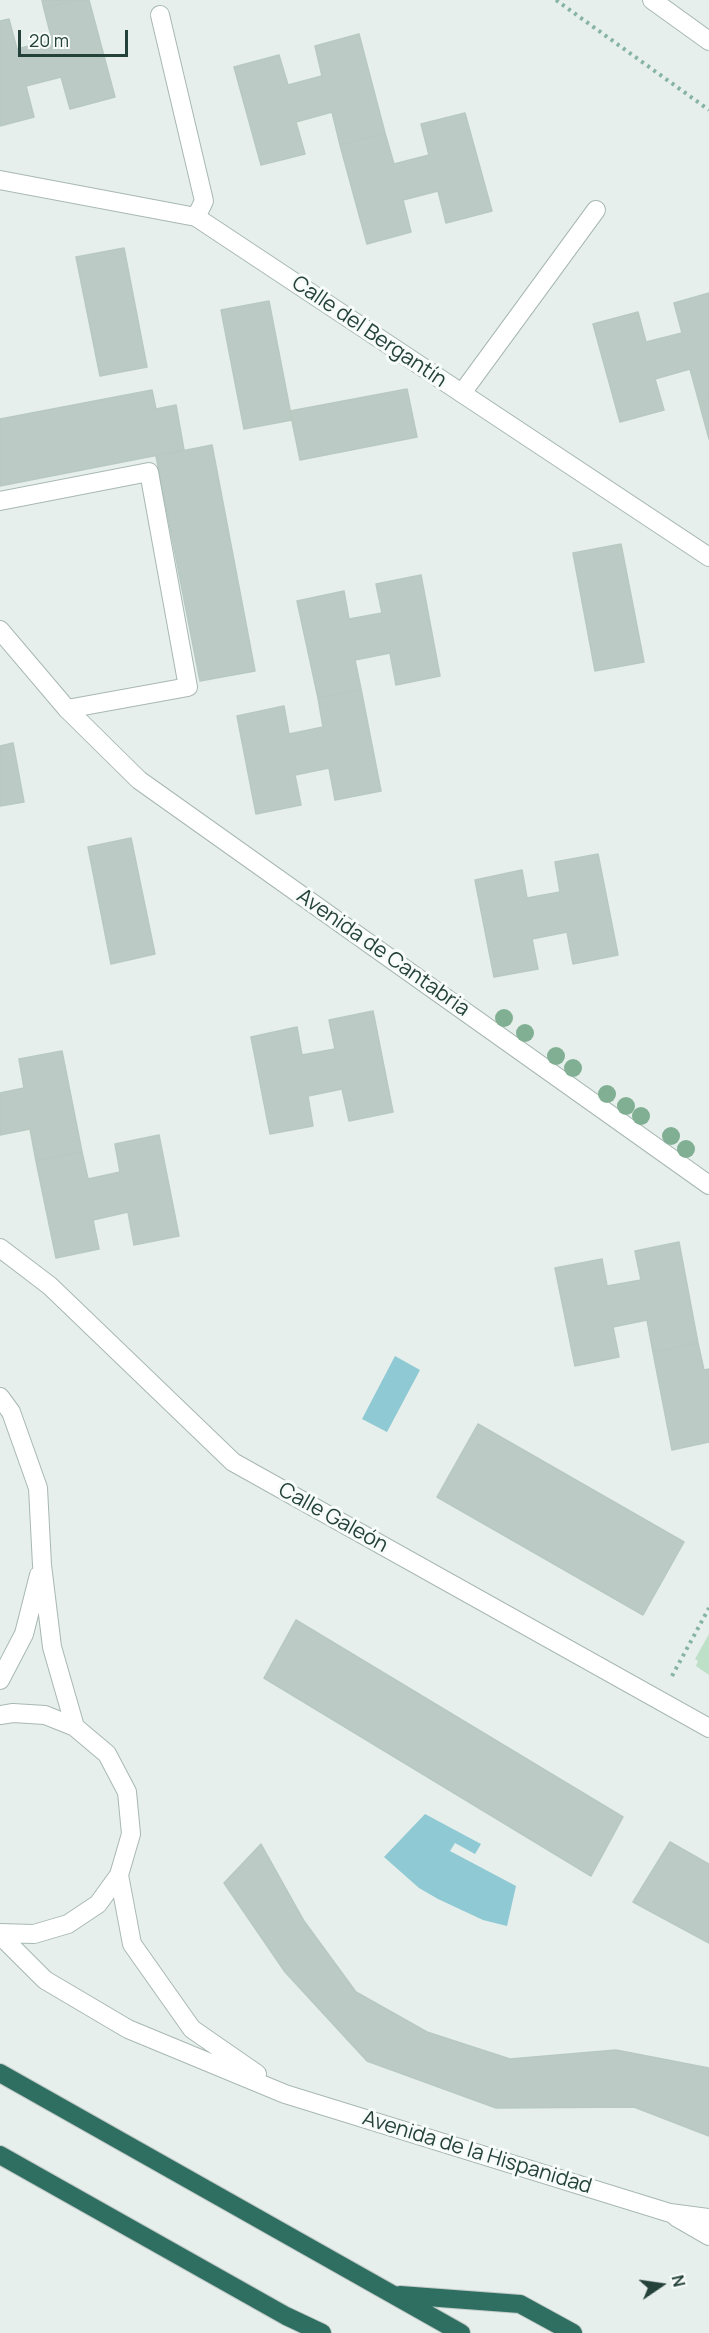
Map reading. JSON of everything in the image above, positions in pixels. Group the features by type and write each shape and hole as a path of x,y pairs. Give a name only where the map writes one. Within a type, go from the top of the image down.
{"highway":[{"path":"0,2073 461,2333"},
{"path":"0,2155 286,2316 322,2333"},
{"path":"394,2294 520,2304 573,2333"},
{"path":"286,2316 304,2333"}],"street":[{"path":"657,1 709,41"},
{"path":"160,15 204,201 196,217"},
{"name":"Calle del Bergantín","path":"0,180 196,217 709,557"},
{"path":"462,393 596,210"},
{"path":"0,501 149,472 188,687 67,709"},
{"name":"Avenida de Cantabria","path":"0,630 67,709 139,780 709,1185"},
{"name":"Calle Galeón","path":"0,1248 50,1286 233,1462 709,1728"},
{"path":"0,1397 11,1412 38,1488 42,1565 52,1647 75,1727"},
{"path":"0,1680 24,1634 42,1565"},
{"path":"0,1715 13,1713 45,1715 75,1727 107,1755 127,1792 130,1834 119,1875 98,1904 68,1924 34,1934 0,1934"},
{"name":"Avenida de la Hispanidad","path":"119,1875 132,1944 192,2029 285,2094"},
{"name":"Avenida de la Hispanidad","path":"0,1934 45,1980 128,2029 285,2094 670,2213 709,2218"},
{"name":"Avenida de la Hispanidad","path":"670,2213 709,2236"}],"path":[{"path":"556,0 709,110"},
{"path":"659,1700 709,1608"}],"green space":[{"path":"709,1634 709,1675 696,1666 698,1661 695,1659"}],"water":[{"path":"395,1356 420,1370 387,1432 362,1419"},
{"path":"425,1814 481,1844 475,1854 455,1843 450,1851 516,1886 507,1926 483,1920 438,1899 419,1888 384,1857"}],"building":[{"path":"42,0 75,0 44,9"},
{"path":"75,0 89,0 115,97 70,109 61,77 26,86 34,117 0,126 0,21 9,19 17,49 52,40 44,9"},
{"path":"359,34 385,133 340,145 332,112 296,122 305,154 261,165 234,67 279,55 288,85 322,76 315,46"},
{"path":"465,113 492,211 446,223 438,191 403,200 411,232 367,244 340,145 385,133 394,164 429,155 421,124"},
{"path":"124,248 147,367 100,376 76,257"},
{"path":"709,293 709,399 699,402 690,369 655,379 664,410 620,422 593,324 638,312 646,342 682,333 674,303"},
{"path":"269,301 292,420 244,429 221,310"},
{"path":"407,389 417,437 300,460 290,411"},
{"path":"152,390 156,409 176,405 184,450 0,486 0,419"},
{"path":"709,399 709,439 699,402"},
{"path":"212,445 255,671 200,681 156,456"},
{"path":"621,544 644,662 595,671 573,553"},
{"path":"421,575 440,676 396,685 390,653 355,660 361,689 318,698 297,601 344,591 349,619 382,613 376,584"},
{"path":"361,689 381,791 335,800 329,768 295,775 301,805 256,814 237,716 284,706 289,734 323,727 318,698"},
{"path":"13,743 24,802 0,806 0,746"},
{"path":"131,838 155,954 111,964 88,847"},
{"path":"598,854 618,955 573,964 567,932 532,939 538,969 494,977 475,880 522,870 527,898 560,892 555,862"},
{"path":"373,1011 393,1112 349,1121 342,1089 308,1096 313,1126 270,1134 251,1037 297,1027 302,1055 335,1049 329,1020"},
{"path":"62,1051 82,1152 36,1161 30,1129 0,1135 0,1093 24,1088 19,1059"},
{"path":"159,1135 179,1236 134,1245 128,1212 93,1220 99,1249 56,1258 36,1161 82,1152 88,1179 120,1172 115,1144"},
{"path":"679,1242 698,1343 653,1352 647,1320 613,1327 619,1357 575,1366 555,1268 602,1259 607,1286 641,1280 635,1251"},
{"path":"698,1343 704,1370 709,1369 709,1442 672,1450 653,1352"},
{"path":"478,1424 684,1542 643,1615 437,1497"},
{"path":"296,1620 623,1817 591,1876 264,1678"},
{"path":"670,1842 709,1864 709,1943 633,1902"},
{"path":"261,1844 304,1921 356,1992 427,2032 510,2059 616,2050 709,2068 709,2136 634,2107 496,2108 367,2061 285,1972 224,1883"}]}
